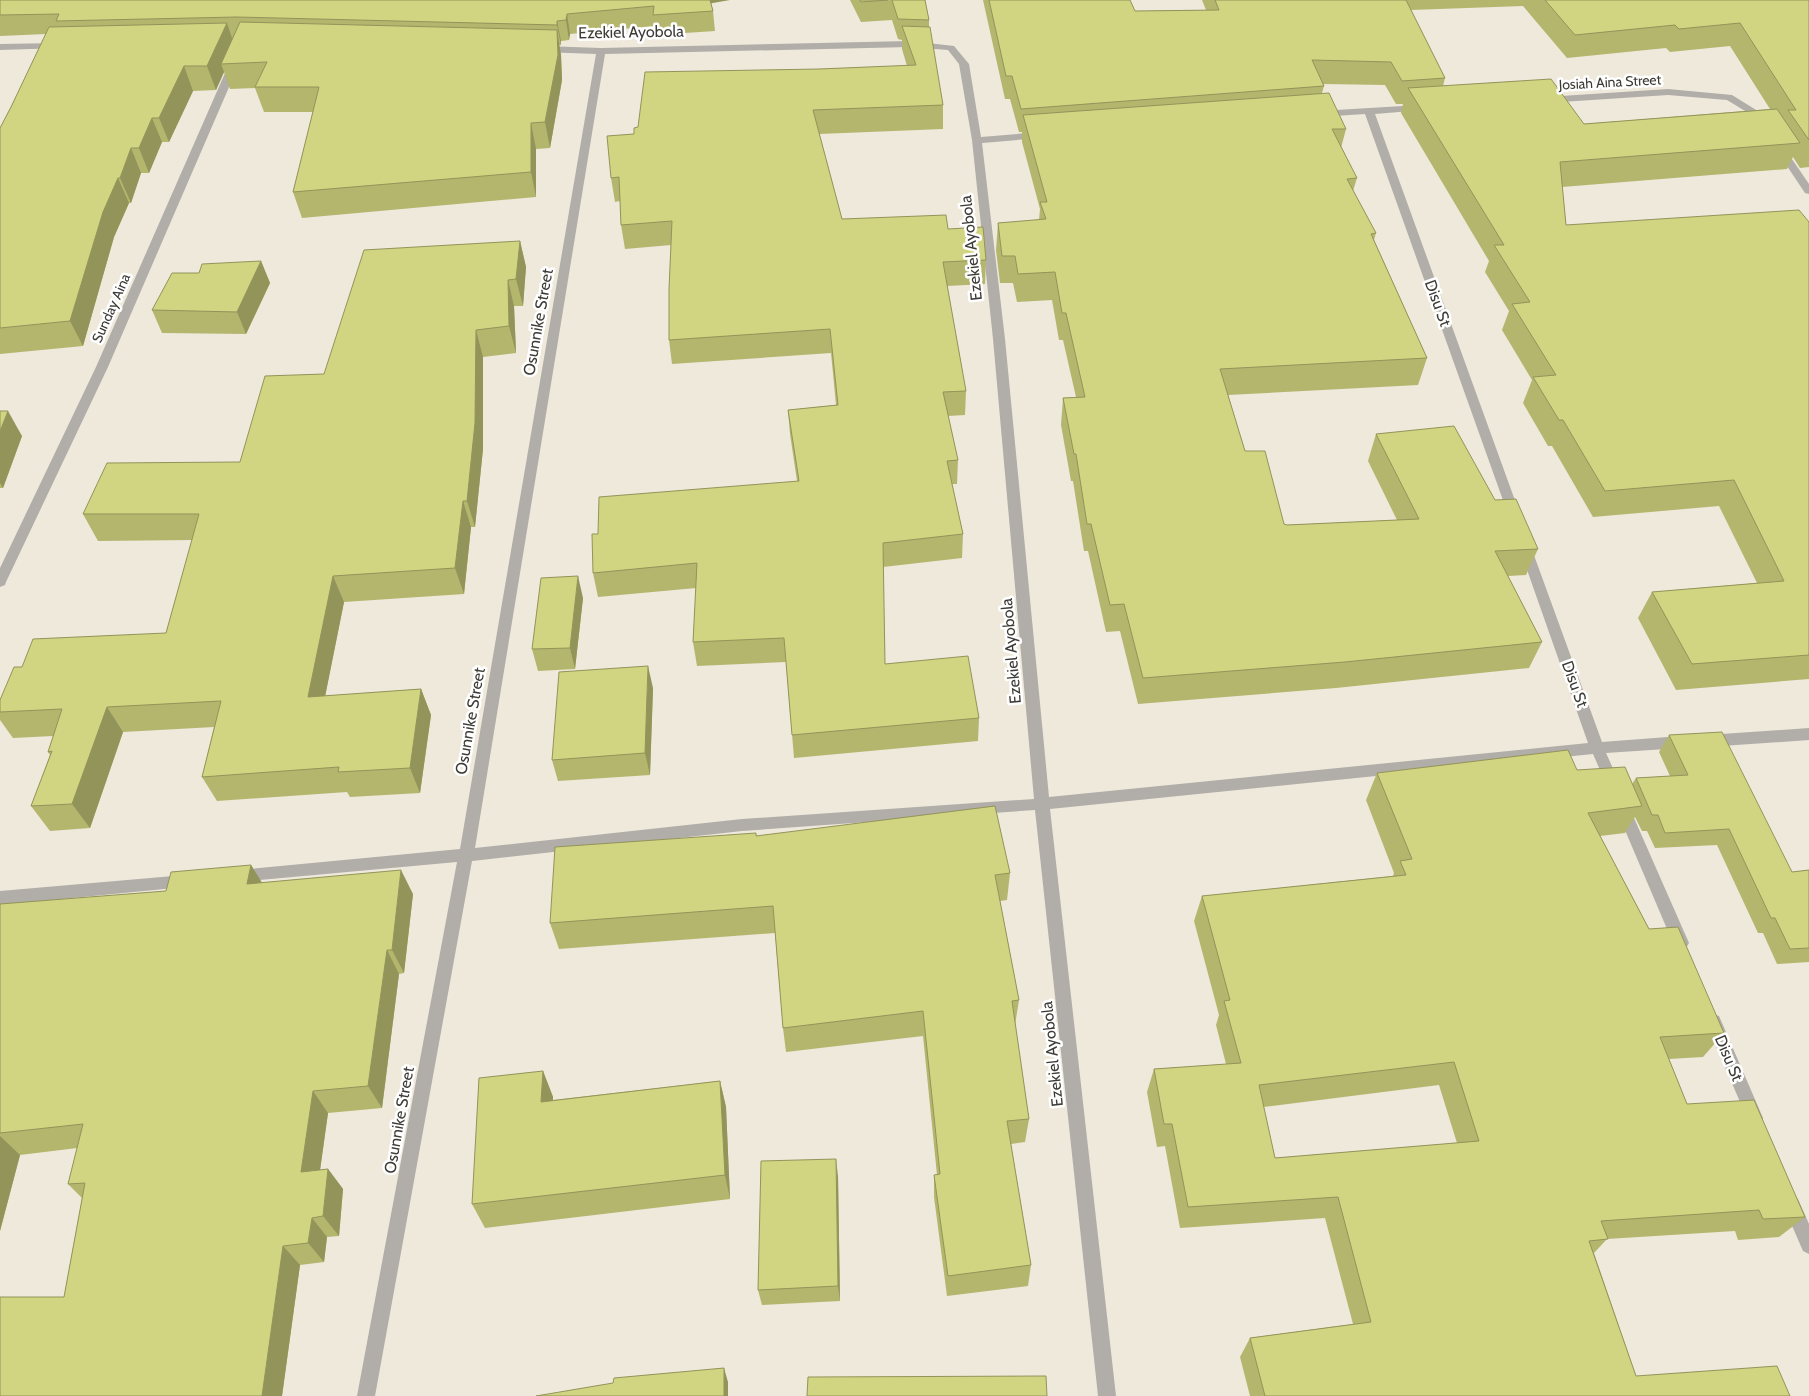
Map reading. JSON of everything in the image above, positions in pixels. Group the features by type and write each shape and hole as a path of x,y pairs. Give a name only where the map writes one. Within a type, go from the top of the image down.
{"street":[{"name":"Ezekiel Ayobola","path":"532,49 602,51 910,44 951,48 964,64 978,140 999,340 1042,804 1107,1396"},
{"path":"0,48 68,46"},
{"name":"Sunday Aina","path":"0,582 102,367 240,51"},
{"name":"Osunnike Street","path":"366,1396 466,855 602,51"},
{"name":"Josiah Aina Street","path":"1538,100 1668,92 1729,97 1758,115 1807,187"},
{"path":"1304,115 1429,107"},
{"name":"Disu St","path":"1369,111 1598,748 1686,956"},
{"path":"978,140 1047,135"},
{"path":"228,877 466,855 742,825 1042,804 1598,748 1809,734"},
{"path":"0,898 198,880"},
{"name":"Disu St","path":"1709,1010 1763,1137"},
{"path":"1786,1191 1809,1245"}],"building":[{"path":"0,0 710,0 713,11 653,15 654,6 567,14 566,20 557,21 557,25 237,17 56,21 59,14 0,15"},
{"path":"860,0 888,0 861,2"},
{"path":"892,0 925,0 929,20 898,19"},
{"path":"989,0 1130,0 1135,11 1219,10 1215,0 1406,0 1445,78 1402,81 1391,62 1312,60 1324,86 1021,109 1012,76 1006,76"},
{"path":"1545,0 1809,0 1809,140 1788,110 1796,110 1740,23 1679,29 1675,25 1575,35"},
{"path":"240,22 557,30 558,55 545,122 531,123 531,172 293,192 319,87 255,87 267,62 221,64"},
{"path":"227,23 207,66 184,66 159,118 152,118 139,148 131,148 120,178 118,178 103,212 70,321 0,328 0,128 49,27"},
{"path":"902,26 930,27 943,105 813,110 842,219 946,215 948,229 983,227 986,260 943,262 966,391 943,392 958,460 947,461 963,534 883,543 885,664 968,656 979,718 792,735 784,638 693,642 697,563 593,573 592,534 598,534 599,497 799,481 788,410 838,405 830,329 669,340 672,221 621,225 619,177 611,178 607,136 634,134 634,128 638,127 645,72 916,65"},
{"path":"1551,79 1584,124 1777,109 1800,143 1560,162 1566,225 1799,210 1809,222 1809,655 1692,664 1652,592 1784,581 1734,480 1605,491 1563,420 1559,420 1533,377 1556,375 1512,304 1530,302 1494,245 1504,245 1408,88"},
{"path":"1329,93 1346,129 1332,129 1357,178 1347,179 1376,233 1371,234 1427,358 1220,369 1245,451 1265,451 1284,524 1419,519 1376,434 1454,426 1495,500 1516,499 1538,549 1495,551 1542,642 1345,662 1143,678 1124,604 1110,605 1091,524 1087,524 1076,454 1074,454 1063,398 1085,397 1066,313 1062,313 1055,272 1018,274 1015,256 1002,256 998,223 1046,219 1040,202 1047,202 1023,115"},
{"path":"520,241 516,279 508,280 509,326 476,330 475,423 467,501 463,501 455,568 333,576 308,697 421,689 410,768 338,772 339,767 202,777 221,701 107,707 72,804 31,806 52,751 48,752 62,709 0,712 0,700 14,667 22,667 33,639 166,633 199,514 83,514 107,463 240,462 265,376 324,374 364,250"},
{"path":"261,261 237,312 152,310 172,273 199,273 202,264"},
{"path":"0,411 8,411 0,431"},
{"path":"578,576 570,648 532,649 541,578"},
{"path":"648,666 645,753 552,760 559,672"},
{"path":"1722,732 1792,872 1809,870 1809,948 1790,949 1775,918 1771,918 1729,829 1665,833 1658,815 1652,815 1636,778 1688,775 1669,735"},
{"path":"1568,750 1577,770 1625,767 1642,806 1588,813 1649,929 1678,927 1724,1033 1660,1037 1687,1104 1754,1100 1805,1217 1763,1219 1759,1210 1601,1221 1608,1239 1589,1241 1636,1376 1777,1366 1790,1396 1265,1396 1250,1338 1371,1322 1338,1197 1188,1207 1172,1124 1164,1124 1154,1069 1241,1063 1224,1001 1230,1000 1202,896 1406,875 1400,861 1412,859 1377,773","holes":["1454,1062 1479,1141 1275,1158 1259,1085"]},
{"path":"995,806 1010,873 995,875 1019,1000 1012,1001 1029,1119 1007,1121 1031,1265 948,1276 934,1175 940,1174 923,1011 783,1028 773,906 550,923 555,847 756,833 756,836"},
{"path":"251,865 247,884 401,870 392,950 387,950 368,1086 313,1091 301,1172 328,1169 323,1216 312,1218 308,1243 283,1246 262,1396 0,1396 0,1297 64,1297 85,1183 68,1184 83,1124 0,1133 0,904 166,891 171,872"},
{"path":"543,1071 541,1102 720,1081 725,1175 472,1204 479,1078"},
{"path":"836,1159 838,1286 758,1290 761,1161"},
{"path":"724,1368 724,1396 536,1396 613,1383 614,1378"},
{"path":"1046,1376 1047,1396 807,1396 808,1377"}]}
